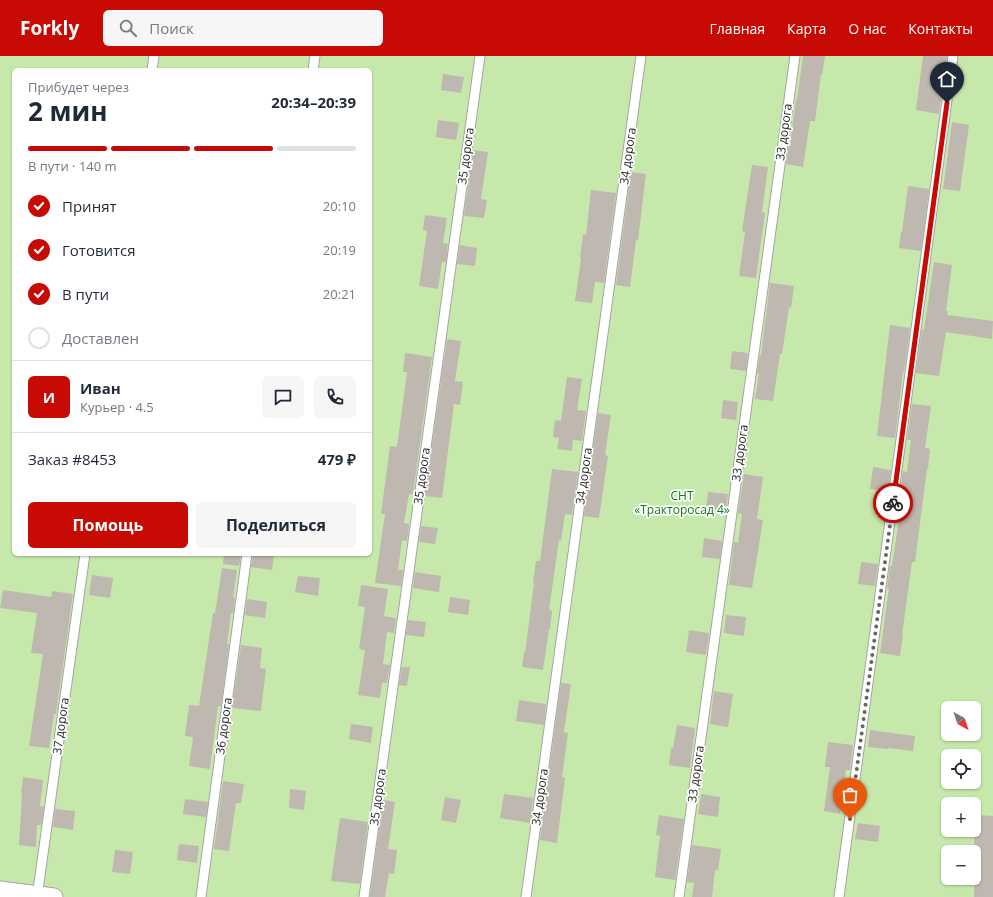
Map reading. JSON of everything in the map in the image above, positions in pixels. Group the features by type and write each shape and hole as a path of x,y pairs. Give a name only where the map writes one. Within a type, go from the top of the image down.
{"street":[{"path":"0,890 54,897"}],"lane":[{"path":"152,68 154,56"},
{"path":"313,68 315,56"},
{"name":"35 дорога","path":"364,897 480,56"},
{"name":"34 дорога","path":"526,897 642,56"},
{"name":"33 дорога","path":"679,897 795,56"},
{"path":"839,897 953,56"},
{"name":"37 дорога","path":"37,896 85,556"},
{"name":"36 дорога","path":"201,897 247,556"}],"green space":[{"name":"СНТ «Тракторосад 4»","path":"0,56 993,56 993,897 0,897"}],"building":[{"path":"803,56 825,56 822,75 821,74 815,121 810,121 803,167 786,164"},
{"path":"923,56 947,56 939,114 916,110"},
{"path":"443,74 464,77 461,93 441,90"},
{"path":"438,120 459,123 456,140 436,137"},
{"path":"952,122 969,125 960,191 943,189"},
{"path":"473,150 488,152 481,199 487,200 484,218 464,216"},
{"path":"752,165 768,167 762,212 765,213 756,278 739,276 745,232 742,231"},
{"path":"631,172 646,174 638,240 636,240 630,287 616,285"},
{"path":"908,186 929,189 921,251 899,248"},
{"path":"591,190 616,193 604,283 595,282 592,303 575,301 583,234 586,235"},
{"path":"425,215 447,218 443,243 448,244 446,262 442,262 438,289 419,286 427,231 423,230"},
{"path":"460,245 477,248 475,266 457,264"},
{"path":"934,262 952,265 946,311 948,311 947,315 993,321 992,339 946,332 939,376 916,373"},
{"path":"770,283 794,286 791,308 789,307 782,354 780,354 773,401 755,399 759,373 757,373 761,355"},
{"path":"890,325 910,328 895,438 877,436"},
{"path":"447,339 461,341 455,381 463,382 460,405 454,404 442,498 425,496"},
{"path":"732,351 748,353 746,371 730,369"},
{"path":"405,353 432,357 413,494 409,494 404,523 409,524 407,541 402,540 398,570 403,570 401,586 375,583 385,514 381,514 390,446 397,447 407,372 403,372"},
{"path":"567,377 582,379 577,410 586,411 582,441 573,440 572,451 557,449 559,438 553,437 555,420 561,421"},
{"path":"723,400 738,402 736,420 721,418"},
{"path":"912,404 931,406 925,448 930,449 915,562 912,562 900,656 880,653 889,588 887,588 890,566 892,566 903,493 900,492 903,471 907,472 911,440 907,440"},
{"path":"598,413 611,415 605,455 608,456 599,518 584,516"},
{"path":"873,467 891,470 888,491 870,489"},
{"path":"552,469 578,472 572,515 565,514 561,541 559,540 549,610 552,611 550,630 549,629 543,670 522,667 536,561 540,561"},
{"path":"744,474 763,477 757,519 763,520 752,588 729,585 734,542 738,543 742,514 738,513"},
{"path":"708,492 728,494 726,511 706,509"},
{"path":"421,526 438,528 435,544 419,542"},
{"path":"704,538 722,541 720,559 702,557"},
{"path":"224,556 241,556 239,566 223,564"},
{"path":"253,556 274,556 272,570 251,567"},
{"path":"861,562 878,564 875,586 858,584"},
{"path":"222,568 237,570 233,597 235,598 233,614 231,613 227,644 229,644 221,706 218,706 210,769 189,766 193,737 185,736 189,705 199,706 213,613 215,613"},
{"path":"415,572 441,576 439,592 413,588"},
{"path":"92,575 113,578 110,598 89,595"},
{"path":"298,576 320,578 318,596 295,592"},
{"path":"361,585 388,589 384,616 396,618 394,633 387,632 383,664 390,665 387,683 382,683 380,698 358,695 365,650 359,649 365,607 358,606"},
{"path":"3,590 51,597 52,591 73,594 56,714 54,714 49,748 29,746 43,654 31,653 37,613 0,608"},
{"path":"450,597 470,600 468,615 448,612"},
{"path":"247,599 267,602 265,618 245,615"},
{"path":"726,615 746,617 744,636 724,633"},
{"path":"408,620 426,622 424,637 406,635"},
{"path":"689,630 709,633 706,655 686,652"},
{"path":"241,645 262,648 260,668 266,669 261,711 232,708"},
{"path":"402,667 410,667 407,686 399,685"},
{"path":"561,683 571,684 564,732 568,733 562,777 565,778 557,843 540,840"},
{"path":"714,691 733,694 728,727 710,724"},
{"path":"519,700 546,704 544,725 516,721"},
{"path":"351,724 373,727 371,743 349,739"},
{"path":"677,725 695,728 690,768 669,765 671,748 673,748"},
{"path":"870,730 915,736 913,751 868,747"},
{"path":"828,742 853,745 850,770 846,770 840,814 824,811 830,767 825,767"},
{"path":"23,777 43,780 40,806 44,807 41,825 37,825 36,847 19,845"},
{"path":"223,781 244,784 241,803 236,803 229,851 214,849"},
{"path":"290,789 306,791 304,810 289,808"},
{"path":"504,794 533,798 530,823 500,818"},
{"path":"701,794 720,797 718,817 698,814"},
{"path":"445,797 461,800 456,823 441,820"},
{"path":"185,799 208,802 206,817 183,814"},
{"path":"383,800 395,802 388,849 397,850 394,874 389,873 385,897 370,897"},
{"path":"55,809 75,811 73,830 53,827"},
{"path":"659,815 684,819 675,880 655,877 660,836 656,835"},
{"path":"981,815 993,816 993,897 974,897 974,885 981,885 981,845 974,845 975,837 981,837"},
{"path":"340,818 368,822 360,884 331,881"},
{"path":"858,823 880,826 878,842 855,839"},
{"path":"179,844 199,846 197,863 177,860"},
{"path":"692,845 721,849 718,870 715,870 712,897 692,897 694,883 687,882"},
{"path":"115,850 133,852 130,874 112,872"}],"way so far":[{"path":"850,819 893,503"}],"route":[{"path":"893,503 947,103"}]}
